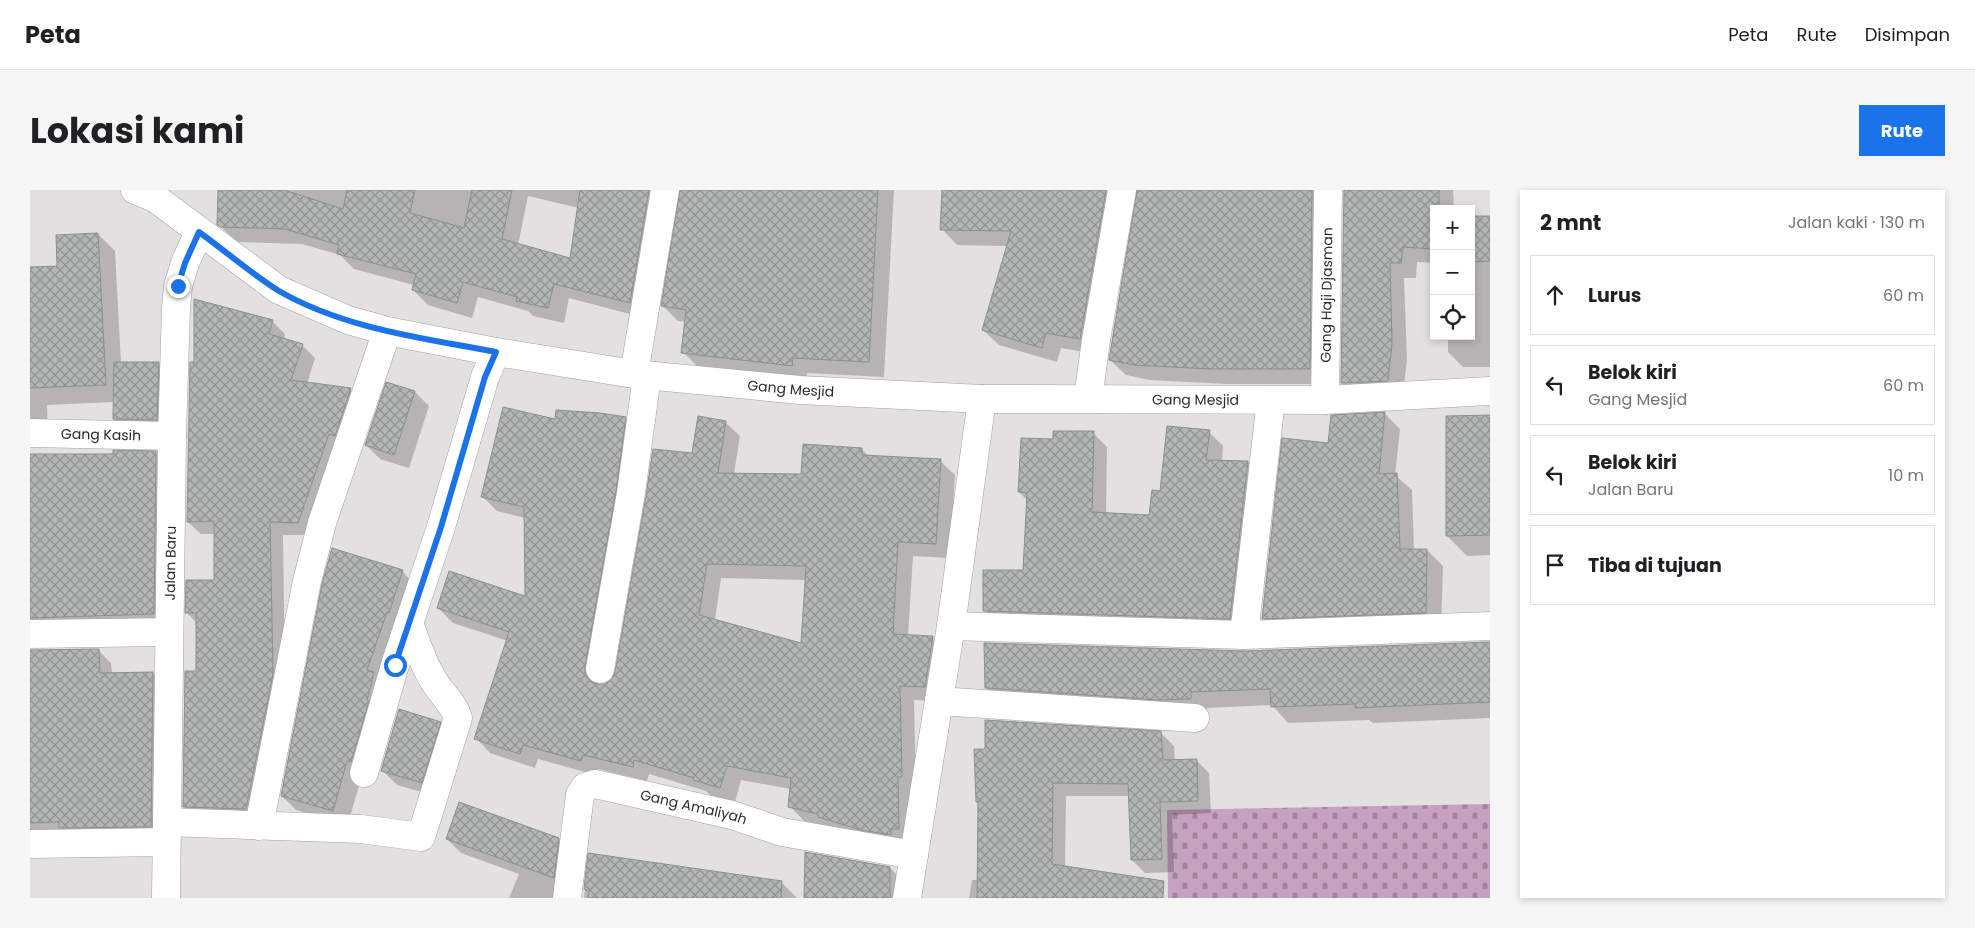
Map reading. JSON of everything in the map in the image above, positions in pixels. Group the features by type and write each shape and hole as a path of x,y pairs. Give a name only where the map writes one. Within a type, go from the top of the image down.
{"street":[{"path":"600,669 631,493 640,375 665,190"},
{"path":"1088,399 1096,340 1122,190"},
{"name":"Gang Haji Djasman","path":"1325,400 1328,190"},
{"name":"Gang Mesjid","path":"153,193 199,232 279,290 348,320 386,331 496,352 640,375 800,390 982,399 1325,400 1490,391"},
{"name":"Jalan Baru","path":"166,898 172,436 177,293 185,263 199,232"},
{"path":"259,826 307,582 322,523 386,331"},
{"path":"364,773 395,665 441,527 485,377 496,352"},
{"path":"908,898 951,626 982,399"},
{"path":"1244,635 1271,400"},
{"name":"Gang Kasih","path":"30,433 172,436"},
{"path":"30,844 259,826 361,829 421,837 458,718 455,708 432,679 422,659 409,623"},
{"path":"951,626 1244,635 1490,626"},
{"path":"30,634 169,632"},
{"path":"939,702 1195,718"},
{"name":"Gang Amaliyah","path":"567,898 580,796 585,787 595,784 732,814 782,832 914,855"}],"green space":[{"path":"1490,804 1490,898 1168,898 1167,810"}],"building":[{"path":"218,190 284,190 343,209 347,190 415,190 410,213 464,228 472,190 512,190 502,239 570,258 580,190 649,190 630,303 554,284 548,308 516,301 517,297 463,282 457,303 412,290 416,274 337,254 339,245 285,229 221,227 217,225"},
{"path":"680,190 878,190 869,362 792,358 793,366 681,353 686,310 661,306"},
{"path":"942,190 1106,190 1080,339 1046,333 1042,348 982,330 1011,231 940,230"},
{"path":"1137,190 1312,190 1310,369 1210,369 1134,365 1109,360"},
{"path":"1344,190 1439,190 1439,205 1430,205 1430,249 1403,247 1401,263 1390,263 1392,343 1388,381 1341,383"},
{"path":"1475,216 1490,216 1490,261 1475,262"},
{"path":"98,233 106,385 30,388 30,267 57,266 56,235"},
{"path":"194,299 273,320 269,334 303,344 291,380 351,388 335,436 329,434 298,523 270,522 273,674 246,809 183,807 185,671 196,671 196,613 185,613 186,580 214,580 214,521 187,522 190,362 194,362"},
{"path":"114,362 159,362 157,420 113,419"},
{"path":"386,382 415,391 394,455 365,445"},
{"path":"503,407 555,419 556,410 626,417 616,491 585,666 585,674 590,681 605,684 612,679 615,672 653,449 692,453 698,416 726,421 718,473 801,474 803,444 862,448 862,455 941,459 936,544 898,542 893,634 933,636 925,687 900,686 902,777 898,777 899,829 891,829 891,835 861,830 818,817 818,814 788,807 791,778 727,766 720,788 634,760 633,767 583,755 581,761 523,745 520,754 474,739 509,632 437,608 449,571 525,596 524,507 481,497","holes":["707,564 806,566 801,643 699,615"]},
{"path":"1385,412 1379,474 1397,473 1400,549 1427,549 1426,613 1262,619 1282,438 1328,443 1331,415"},
{"path":"1490,415 1490,535 1446,536 1446,416"},
{"path":"1167,426 1210,430 1206,460 1248,461 1230,619 983,611 983,570 1023,570 1027,493 1018,492 1021,438 1053,439 1053,431 1094,431 1092,512 1149,515 1152,490 1160,491"},
{"path":"113,450 156,451 154,614 30,618 30,454 113,454"},
{"path":"332,548 403,570 367,670 374,672 367,700 369,701 351,762 347,761 333,811 281,796 322,584"},
{"path":"1490,642 1490,702 1355,708 1355,704 1271,707 1270,689 1191,692 1191,699 1159,700 985,688 984,643 1245,651"},
{"path":"99,649 100,673 153,672 151,827 59,828 59,822 30,823 30,650"},
{"path":"399,709 441,722 422,783 381,771"},
{"path":"985,720 1161,731 1163,760 1197,759 1198,801 1160,802 1162,859 1131,860 1128,784 1053,783 1052,864 1164,881 1163,898 977,898 978,802 976,802 974,749 985,749"},
{"path":"459,802 559,838 554,878 446,839"},
{"path":"805,852 890,867 890,898 804,898"},
{"path":"588,853 782,881 781,898 588,898 589,891 584,889"}],"route":[{"path":"178,286 185,263 199,232 279,290 313,306 348,320 386,331 496,352 485,377 441,527 395,665"}]}
